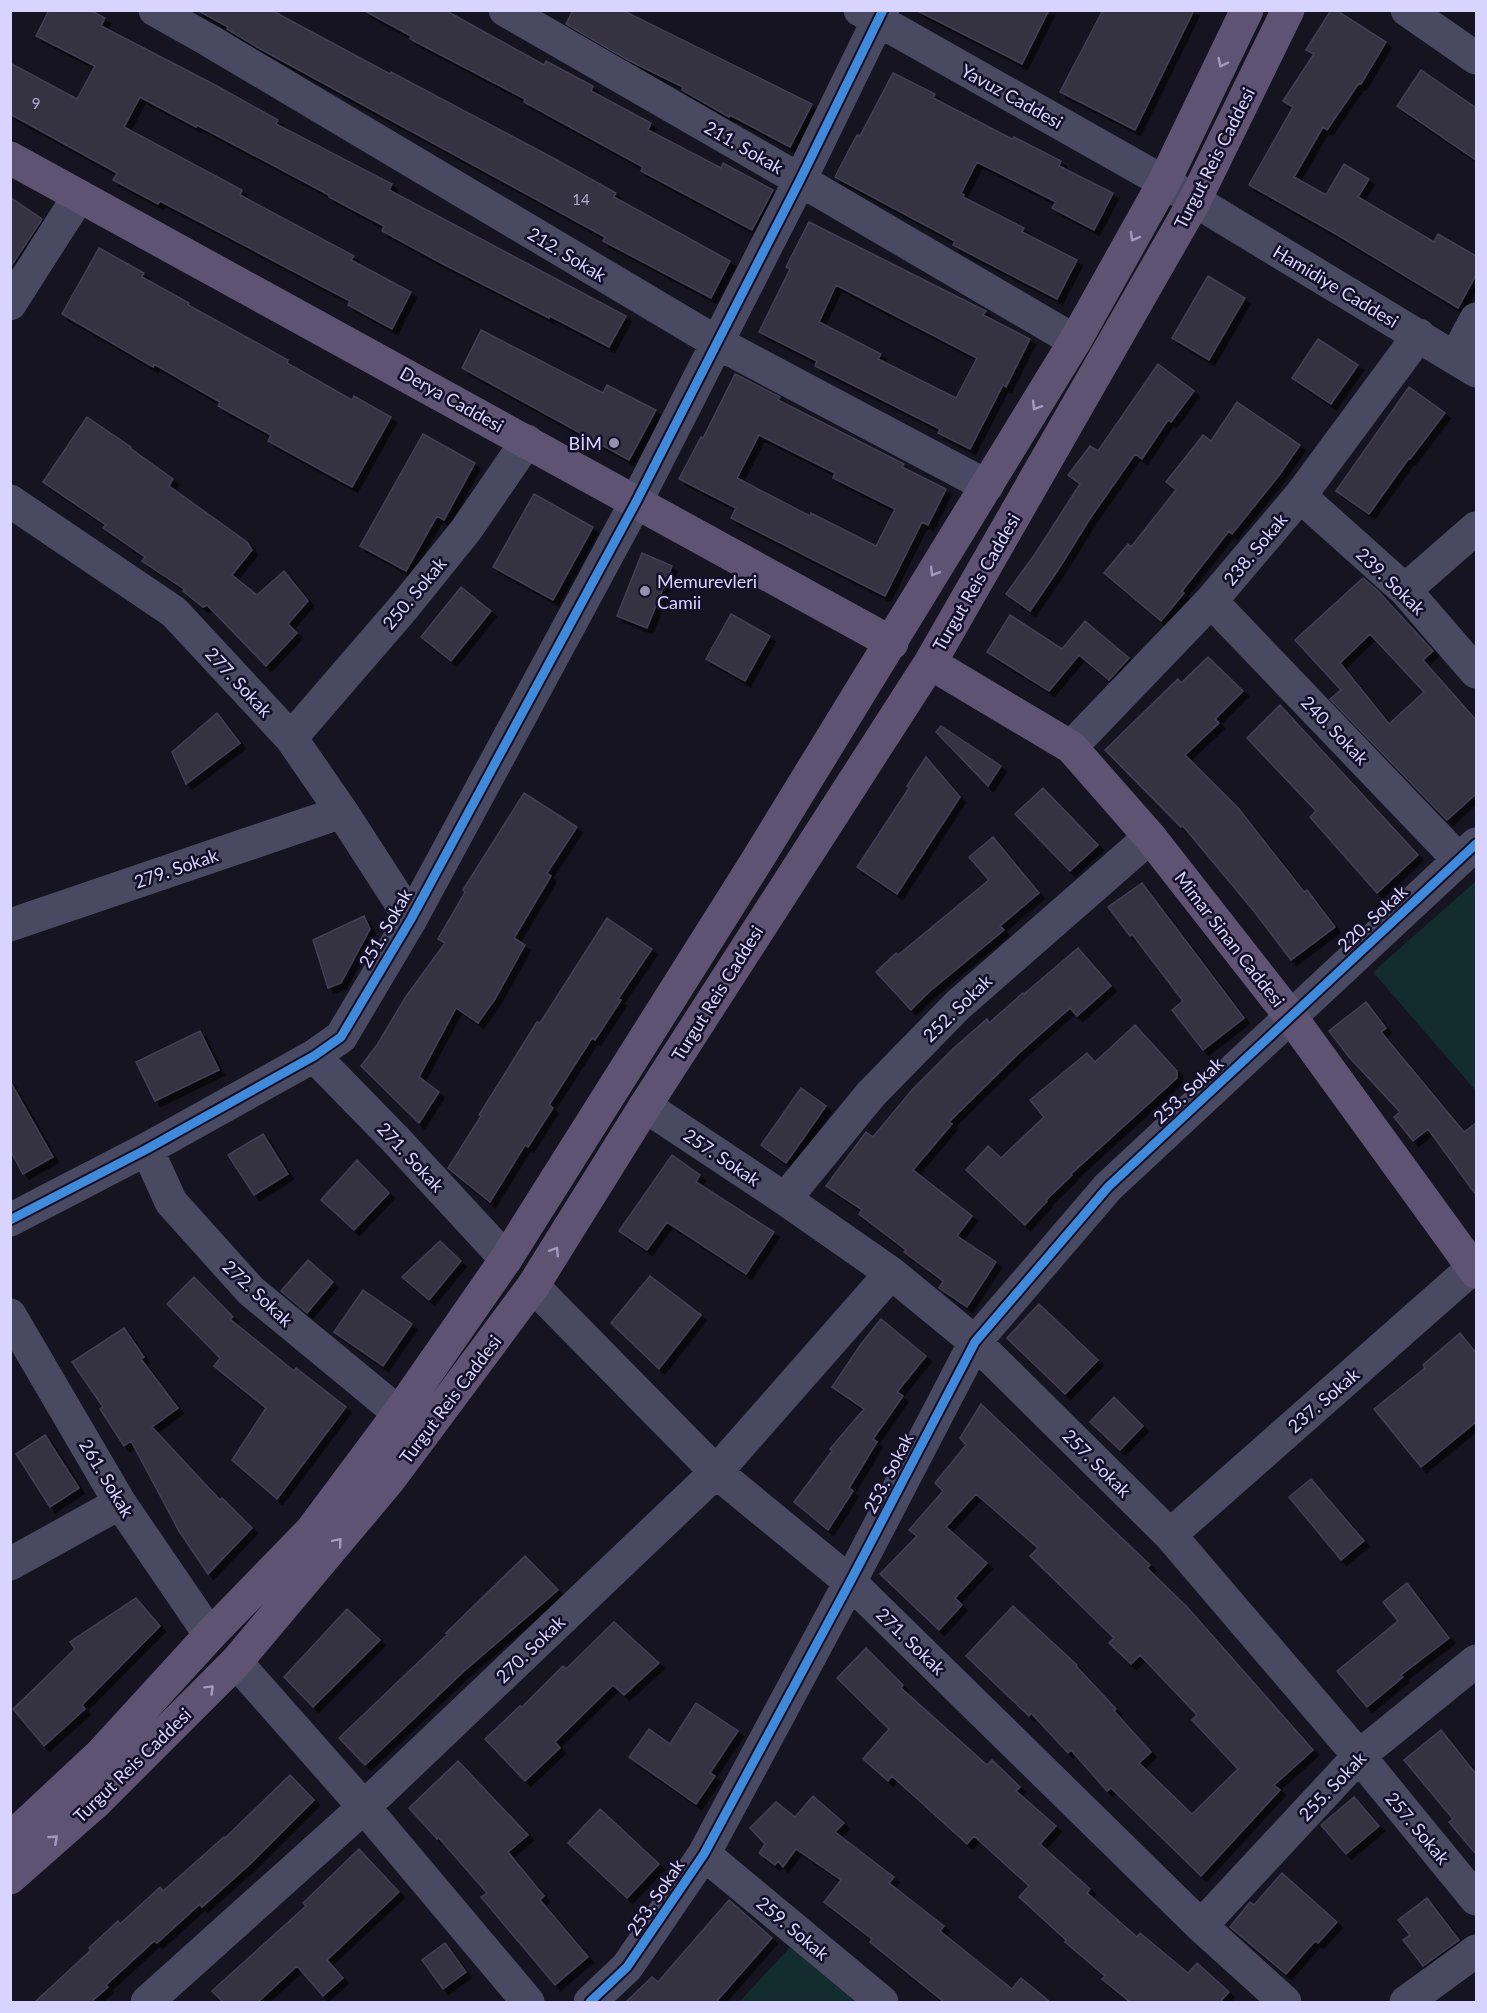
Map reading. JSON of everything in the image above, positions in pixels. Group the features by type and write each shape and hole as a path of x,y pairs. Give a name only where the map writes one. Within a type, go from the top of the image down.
{"main road":[{"name":"Turgut Reis Caddesi","path":"10,1839 102,1753 210,1635 311,1531 399,1413 506,1259 756,862 1076,341 1164,182 1247,10"},
{"name":"Turgut Reis Caddesi","path":"10,1878 95,1803 236,1662 389,1480 533,1286 645,1106 930,663 1194,202 1288,10"},
{"name":"Derya Caddesi","path":"10,158 891,643"},
{"name":"Mimar Sinan Caddesi","path":"930,663 1071,747 1150,837 1291,1017 1476,1268"}],"street":[{"name":"212. Sokak","path":"154,10 716,342 987,486"},
{"name":"211. Sokak","path":"505,10 1076,341"},
{"path":"1407,10 1476,58"},
{"name":"251. Sokak","path":"10,1220 147,1149 314,1056 342,1037 411,919 636,502 800,180 874,14"},
{"name":"Yavuz Caddesi","path":"874,14 1164,182 1194,202"},
{"path":"10,304 80,196"},
{"name":"Hamidiye Caddesi","path":"1194,202 1466,364"},
{"path":"1466,364 1476,319"},
{"name":"238. Sokak","path":"1071,747 1211,600 1300,496 1419,335"},
{"name":"250. Sokak","path":"291,738 404,607 466,530 527,441"},
{"name":"239. Sokak","path":"1300,496 1405,590 1476,672"},
{"name":"277. Sokak","path":"10,501 174,612 291,738 411,919"},
{"path":"1405,590 1476,528"},
{"name":"240. Sokak","path":"1211,600 1468,852"},
{"name":"279. Sokak","path":"11,924 342,812"},
{"name":"252. Sokak","path":"785,1199 871,1094 958,1005 1150,837"},
{"name":"220. Sokak","path":"1291,1017 1468,852"},
{"name":"253. Sokak","path":"590,2002 627,1967 704,1854 975,1342 1108,1187 1291,1017"},
{"name":"271. Sokak","path":"314,1056 396,1140 506,1259"},
{"name":"257. Sokak","path":"645,1106 891,1273 975,1342 1170,1535 1359,1756 1476,1899"},
{"name":"272. Sokak","path":"147,1149 171,1202 251,1292 399,1413"},
{"name":"237. Sokak","path":"1170,1535 1476,1268"},
{"name":"270. Sokak","path":"167,1996 716,1472 891,1273"},
{"name":"271. Sokak","path":"533,1286 716,1472 850,1582 1201,1926 1285,2002"},
{"name":"261. Sokak","path":"10,1315 120,1503 210,1635"},
{"path":"10,1564 120,1503"},
{"name":"255. Sokak","path":"1201,1926 1359,1756 1476,1660"},
{"path":"236,1662 364,1807 528,2002"},
{"name":"259. Sokak","path":"704,1854 882,2002"},
{"path":"1406,2002 1476,1951"}],"green space":[{"path":"1476,881 1476,1091 1373,972"},
{"path":"795,1942 861,2002 739,2002"}],"building":[{"path":"49,10 90,10 105,18 101,26 278,120 276,124 392,184 389,190 626,316 609,347 443,264 382,231 384,226 329,195 140,97 124,127 242,190 240,195 354,256 351,260 411,292 392,329 348,305 350,301 160,201 158,204 113,180 117,173 10,114 10,63 77,99 95,66 36,36"},
{"path":"197,10 271,10 616,193 614,197 730,261 711,298 603,241 605,237 257,47 227,29 228,27"},
{"path":"363,10 445,10 544,65 546,61 593,86 591,91 651,123 648,130 721,168 723,163 773,190 752,230 641,171 643,167 524,102 525,99 410,39 411,36"},
{"path":"573,10 622,10 812,104 790,147 730,115 729,117 682,90 683,87 628,60 566,24"},
{"path":"916,10 1049,10 1022,64"},
{"path":"1103,10 1194,10 1135,130 1060,92"},
{"path":"1331,10 1336,10 1386,42 1361,84 1359,83 1327,130 1323,127 1294,177 1326,195 1344,164 1369,179 1358,197 1434,242 1438,234 1476,256 1476,275 1458,308 1336,234 1249,185 1293,107 1283,101 1314,54 1306,50"},
{"path":"1421,70 1476,108 1476,160 1397,106"},
{"path":"893,73 935,94 933,98 1012,139 1014,137 1061,161 1059,166 1113,193 1094,230 1052,208 1056,202 977,162 961,193 963,197 1024,228 1022,232 1077,260 1057,299 953,245 955,241 835,177 857,135 860,136"},
{"path":"10,197 42,219 10,268"},
{"path":"809,222 986,311 983,315 1030,339 1006,387 1003,385 970,449 938,433 940,429 815,366 817,361 759,332 790,269 786,267","holes":["836,285 977,358 956,398 878,359 881,354 819,322"]},
{"path":"99,248 144,273 142,277 189,303 188,305 288,360 287,363 352,400 354,396 391,417 352,487 268,441 271,435 218,406 220,402 154,364 153,367 62,314"},
{"path":"1208,276 1245,298 1209,360 1172,338"},
{"path":"481,330 603,393 607,385 656,410 629,460 462,368"},
{"path":"1318,339 1358,365 1331,404 1292,378"},
{"path":"1158,364 1194,391 1171,422 1168,420 1142,459 1135,454 1030,611 1006,594 1080,484 1068,475 1090,446 1098,451"},
{"path":"735,374 780,397 778,400 904,464 902,467 946,489 928,525 922,522 885,596 731,518 736,508 679,479 701,437 703,438","holes":["759,435 835,473 833,478 895,509 876,546 811,513 810,516 737,478"]},
{"path":"1409,387 1445,413 1369,514 1336,491"},
{"path":"1237,402 1300,445 1232,534 1229,531 1161,621 1104,573 1128,544 1131,547 1176,490 1166,482 1203,435 1211,441"},
{"path":"87,417 173,479 169,486 247,542 252,550 232,575 257,595 284,571 308,601 288,624 297,633 266,666 207,605 203,607 183,591 184,589 142,561 145,557 103,528 106,525 43,482"},
{"path":"423,434 475,463 444,520 437,516 406,571 360,546"},
{"path":"534,494 593,527 553,600 493,567"},
{"name":"Memurevleri Camii","path":"642,553 672,566 647,628 617,616"},
{"path":"1363,578 1378,591 1433,651 1423,660 1476,720 1476,794 1447,820 1330,699 1341,690 1295,640","holes":["1370,634 1424,692 1389,724 1340,663"]},
{"path":"461,587 491,611 451,661 421,637"},
{"path":"731,614 770,636 745,681 706,659"},
{"path":"1010,615 1062,649 1085,621 1129,658 1109,680 1079,655 1049,691 987,652"},
{"path":"1208,657 1243,691 1215,719 1219,723 1185,755 1239,809 1304,892 1307,890 1335,927 1291,960 1183,826 1181,827 1105,750 1178,679 1181,683"},
{"path":"1280,705 1418,855 1377,893 1310,817 1316,811 1247,738"},
{"path":"217,713 240,743 186,784 172,752"},
{"path":"941,726 1001,766 988,786 936,732"},
{"path":"926,757 960,797 897,894 857,867 909,788 907,786"},
{"path":"1043,788 1098,845 1070,871 1015,814"},
{"path":"524,793 577,827 547,873 551,876 514,938 525,945 495,999 478,1023 456,1008 419,1077 439,1092 419,1123 361,1066 377,1045 405,998 445,943 438,939 465,892 463,890"},
{"path":"993,837 1039,893 1000,926 1004,930 930,991 911,1010 876,972 896,953 898,955 989,880 969,857"},
{"path":"1142,883 1244,1018 1203,1050 1172,1010 1183,1001 1132,934 1130,936 1108,907"},
{"path":"364,916 370,929 341,983 328,988 313,940"},
{"path":"607,918 652,949 618,999 621,1000 595,1040 592,1038 549,1105 553,1108 528,1147 525,1145 490,1202 448,1168 537,1022 540,1023"},
{"path":"1078,948 1111,986 1077,1016 1070,1008 1018,1054 949,1122 952,1124 913,1170 972,1216 957,1236 996,1262 967,1307 939,1288 943,1281 859,1214 862,1210 826,1186 866,1132 873,1137 912,1090 956,1046 987,1019 989,1023"},
{"path":"1366,1002 1386,1028 1381,1032 1464,1132 1476,1123 1476,1195 1428,1129 1413,1141 1394,1117 1400,1112 1349,1057 1329,1031"},
{"path":"1135,1025 1177,1071 1177,1078 1071,1174 1025,1225 966,1170 988,1146 1001,1158 1044,1117 1030,1100 1087,1053 1095,1062"},
{"path":"200,1031 219,1070 155,1101 136,1062"},
{"path":"10,1081 53,1157 23,1174 10,1150"},
{"path":"801,1088 826,1106 786,1163 761,1145"},
{"path":"263,1134 288,1174 254,1195 228,1155"},
{"path":"672,1155 700,1175 696,1182 774,1232 746,1274 667,1222 647,1250 619,1231"},
{"path":"357,1160 389,1193 354,1230 321,1200"},
{"path":"440,1241 461,1261 429,1300 402,1277"},
{"path":"308,1260 333,1282 307,1313 281,1291"},
{"path":"650,1276 701,1315 659,1369 611,1323"},
{"path":"194,1277 233,1317 230,1319 294,1371 296,1368 346,1407 277,1499 232,1460 266,1408 214,1366 220,1358 167,1304"},
{"path":"363,1290 412,1324 383,1366 334,1332"},
{"path":"1039,1304 1098,1360 1065,1394 1007,1338"},
{"path":"881,1319 926,1356 897,1392 903,1396 873,1439 877,1442 849,1488 853,1491 828,1530 794,1502 832,1451 830,1449 864,1409 832,1387"},
{"path":"124,1328 144,1357 141,1359 178,1408 152,1427 220,1500 222,1498 252,1528 208,1574 179,1531 131,1441 124,1446 100,1409 103,1407 72,1362"},
{"path":"1460,1333 1476,1353 1476,1422 1421,1467 1374,1409 1425,1368 1423,1365"},
{"path":"1114,1397 1143,1426 1120,1450 1090,1422"},
{"path":"981,1404 1150,1565 1147,1568 1187,1607 1313,1750 1274,1785 1280,1790 1201,1876 1111,1788 1107,1791 1071,1750 1068,1753 1031,1713 1029,1716 966,1656 1013,1606 1077,1665 1116,1709 1114,1711 1151,1752 1139,1763 1192,1814 1238,1769 1192,1720 1197,1715 1140,1655 1131,1664 1109,1643 1114,1638 1030,1556 1038,1548 976,1494 946,1527 987,1563 955,1598 962,1605 939,1630 880,1574 917,1536 909,1530 943,1491 935,1483 966,1445 960,1438"},
{"path":"45,1435 79,1488 50,1507 16,1454"},
{"path":"1311,1479 1364,1541 1341,1560 1289,1497"},
{"path":"525,1556 558,1590 463,1672 365,1765 339,1738 448,1634 446,1633"},
{"path":"1407,1583 1449,1638 1401,1675 1403,1677 1367,1707 1337,1671 1398,1621 1383,1602"},
{"path":"136,1598 160,1626 82,1705 85,1709 44,1746 13,1709 75,1649 70,1642"},
{"path":"347,1609 380,1640 313,1707 284,1677"},
{"path":"614,1622 659,1663 624,1695 613,1685 555,1742 560,1748 525,1781 485,1739 520,1706 522,1707 563,1666 566,1669"},
{"path":"866,1648 903,1685 901,1688 987,1765 992,1760 1020,1787 1016,1791 1056,1826 1040,1844 1090,1889 1087,1893 1137,1937 1140,1933 1188,1973 1197,1963 1229,1992 1220,2002 1130,2002 1102,1979 1105,1976 1065,1942 1066,1940 1019,1897 1029,1886 974,1836 967,1844 892,1776 888,1781 863,1759 889,1729 837,1678"},
{"path":"696,1703 738,1731 710,1773 715,1776 696,1804 629,1757 649,1729 670,1744"},
{"path":"1441,1730 1476,1774 1476,1854 1449,1822 1453,1819 1404,1760"},
{"path":"458,1761 528,1835 508,1852 544,1896 540,1900 588,1957 555,1985 481,1897 487,1893 409,1808"},
{"path":"290,1775 314,1800 249,1865 202,1907 200,1904 157,1943 154,1941 91,2002 35,2002 91,1950 89,1948 118,1921 120,1924 160,1887 163,1891 225,1838"},
{"path":"813,1796 844,1823 835,1832 894,1877 889,1883 944,1926 940,1931 1012,1989 1021,1978 1050,2002 944,2002 870,1942 872,1939 824,1902 841,1880 796,1849 783,1867 778,1861 775,1865 759,1853 765,1844 750,1828 776,1802 795,1817"},
{"path":"1354,1797 1379,1826 1346,1854 1321,1825"},
{"path":"600,1809 659,1864 627,1898 568,1843"},
{"path":"359,1849 399,1892 327,1960 343,1978 323,1996 297,1966 258,2002 223,2002 212,1991 306,1906 303,1903"},
{"path":"1282,1873 1337,1922 1318,1943 1315,1941 1286,1974 1230,1927 1250,1902 1254,1905"},
{"path":"1427,1898 1459,1940 1423,1966 1403,1940 1410,1935 1398,1920"},
{"path":"729,1900 772,1938 716,2002 626,2002 652,1977 658,1982"},
{"path":"445,1943 466,1972 443,1989 422,1960"}],"cycle path":[{"path":"10,1220 147,1149 314,1056 341,1037 411,919 636,502 800,180 883,10"},
{"path":"590,2002 627,1967 704,1854 975,1342 1108,1187 1476,844"}],"place":[{"name":"BİM","path":"614,443"},
{"name":"Memurevleri Camii","path":"645,591"}]}
